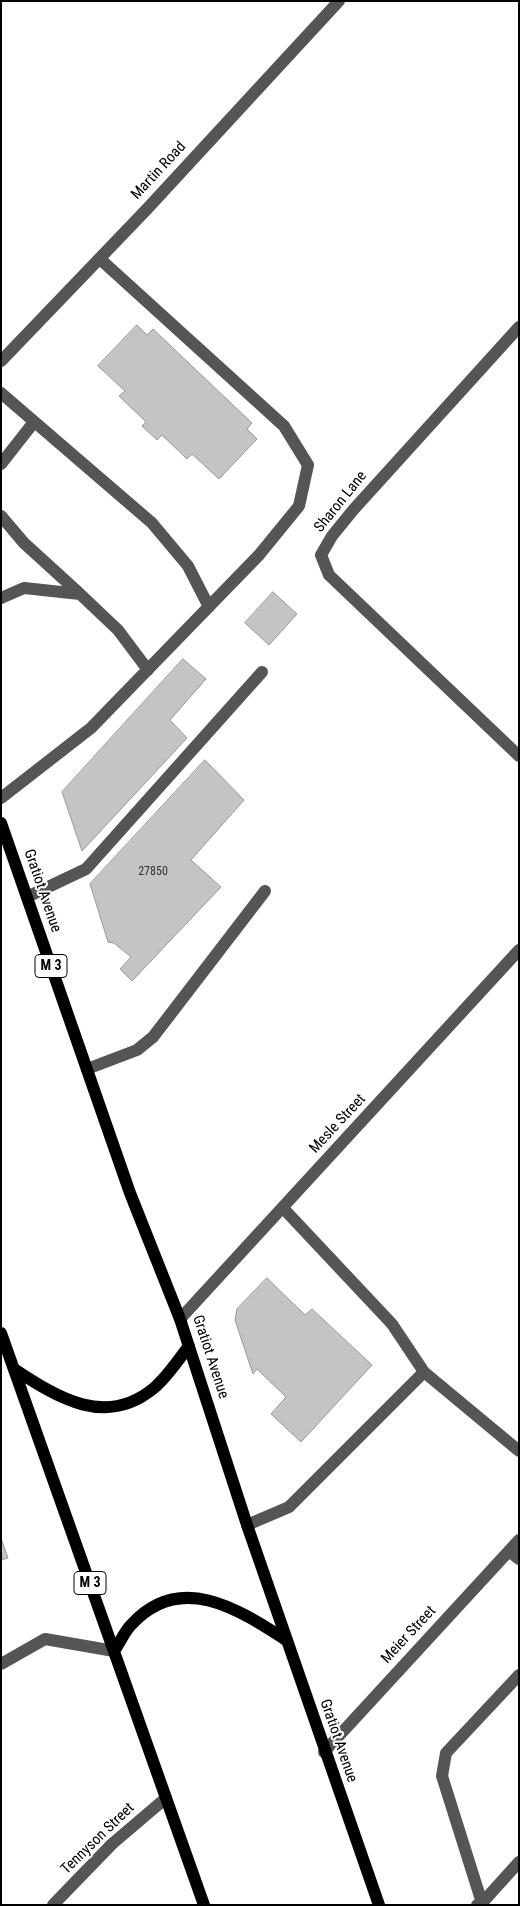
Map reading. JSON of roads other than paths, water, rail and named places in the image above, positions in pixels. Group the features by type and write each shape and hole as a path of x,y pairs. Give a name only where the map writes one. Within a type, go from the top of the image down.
{"main road":[{"name":"Gratiot Avenue","path":"1,823 130,1193 180,1319 324,1752 379,1905"},
{"name":"M 3","path":"2,1339 204,1905"},
{"path":"14,1369 46,1390 72,1402 96,1407 114,1408 136,1401 155,1387 189,1346"},
{"path":"114,1651 131,1626 146,1612 166,1602 190,1598 212,1600 242,1611 286,1640"}],"street":[{"name":"Martin Road","path":"1,362 100,259 338,1"},
{"path":"1,798 91,728 258,556 299,506 308,465 284,426 100,259"},
{"name":"Sharon Lane","path":"519,327 354,509 332,536 321,555 329,575 519,756"},
{"path":"1,394 152,523 188,566 209,607"},
{"path":"1,464 34,422"},
{"path":"1,516 24,543 118,630 148,670"},
{"path":"1,598 24,588 80,594"},
{"path":"27,897 86,869 262,672"},
{"path":"87,1069 137,1050 153,1037 265,891"},
{"name":"Mesle Street","path":"180,1319 519,950"},
{"path":"283,1208 392,1324 424,1372 519,1450"},
{"path":"247,1525 290,1507 424,1372"},
{"name":"Meier Street","path":"324,1752 514,1555 519,1540"},
{"path":"1,1664 45,1639 114,1651"},
{"path":"479,1904 442,1776 443,1768 446,1753 519,1674"},
{"name":"Tennyson Street","path":"53,1905 112,1844 166,1798"},
{"path":"479,1904 519,1862"}]}
